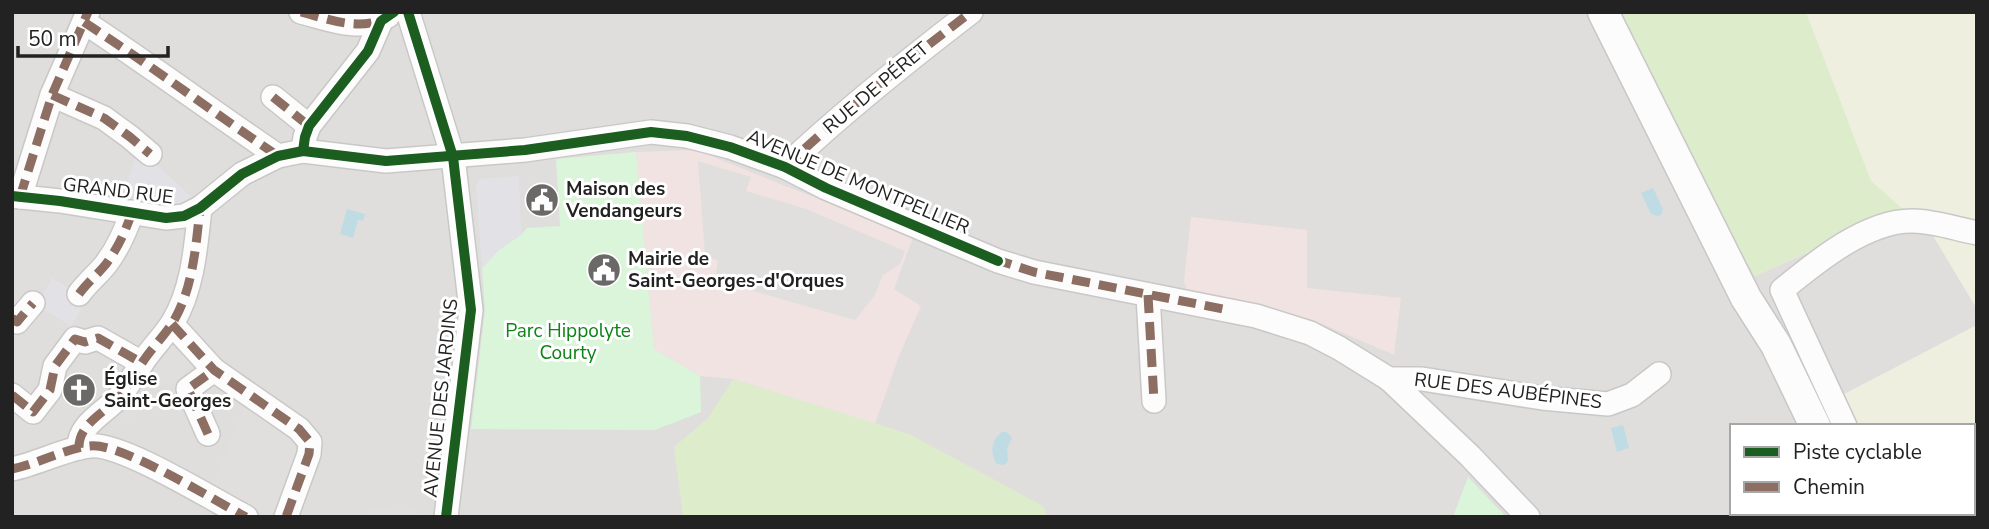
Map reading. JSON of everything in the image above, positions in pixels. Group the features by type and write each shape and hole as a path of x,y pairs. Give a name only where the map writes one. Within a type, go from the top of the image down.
{"street":[{"path":"301,12 363,25 387,17"},
{"name":"AVENUE DES JARDINS","path":"408,12 453,157 471,310 446,517"},
{"name":"RUE DE PÉRET","path":"785,167 818,136 971,12"},
{"path":"1603,12 1746,298 1776,345 1814,424"},
{"path":"16,197 52,95 86,17 205,106 278,156"},
{"path":"303,151 309,126 368,51 387,17"},
{"path":"52,95 104,118 150,154"},
{"path":"273,97 309,126"},
{"name":"AVENUE DE MONTPELLIER","path":"453,157 651,132 687,136 730,147 785,167 826,188 998,261 1034,272 1255,316 1295,327 1339,348 1389,379 1470,456 1528,517"},
{"name":"GRAND RUE","path":"16,197 166,218 184,216 200,208 242,174 278,156 303,151 386,161 453,157"},
{"path":"84,447 80,438 85,429 120,396 174,321 182,302 195,250 200,208"},
{"path":"79,294 106,264 127,228 132,212"},
{"path":"1844,424 1782,290 1844,245 1877,228 1914,221 1977,233"},
{"path":"1148,295 1154,401"},
{"path":"14,323 33,303"},
{"path":"174,321 214,370 299,429 310,442 309,454 286,517"},
{"path":"12,396 33,412 50,390 55,366 73,333 85,342 98,338 142,363"},
{"path":"208,434 188,389 214,370"},
{"name":"RUE DES AUBÉPINES","path":"1389,379 1422,379 1542,398 1608,404 1632,395 1659,374"},
{"path":"14,465 84,447 109,448 246,517"}],"shaded area":[{"path":"12,12 1619,12 1719,211 1755,276 1889,216 1925,222 1977,309 1977,325 1835,399 1847,424 1730,424 1730,515 1891,517 12,517"},
{"path":"138,147 195,200 173,210 138,209 140,189 126,187"},
{"path":"696,150 913,237 894,289 921,306 899,356 875,424 733,379 700,376 654,349 636,152"},
{"path":"698,161 751,177 746,191 806,209 905,251 900,264 883,275 875,295 855,320 715,280 718,261 705,255"},
{"path":"519,176 521,235 499,250 482,268 476,185 480,179"},
{"path":"117,177 127,180 126,187 140,189 138,209 64,192 66,183 93,190 94,187 114,191"},
{"path":"1191,217 1307,230 1307,288 1401,298 1394,355 1313,320 1187,291 1184,281"},
{"path":"52,278 79,294 74,304 82,309 71,326 33,303"},
{"path":"171,334 195,355 175,385 160,375 132,418 116,417"},
{"path":"247,402 305,447 279,517 270,517 212,485"},
{"path":"399,501 434,517 364,517 372,506 395,507"}],"green space":[{"path":"1619,12 1806,12 1871,181 1903,209 1755,276 1719,211"},
{"path":"1806,12 1977,12 1977,309 1925,222 1903,209 1871,181"},
{"name":"Parc Hippolyte Courty","path":"636,152 654,349 700,376 701,412 655,430 471,429 485,310 482,268 499,250 527,228 560,226 556,159"},
{"path":"1977,325 1977,517 1890,515 1975,515 1975,424 1847,424 1835,399"},
{"path":"733,379 909,434 1043,506 1047,517 683,517 674,447 708,418"},
{"path":"1468,477 1506,517 1453,517"}],"water":[{"path":"1653,188 1663,209 1658,216 1651,214 1641,193"},
{"path":"347,209 365,214 363,221 358,220 353,238 340,234"},
{"path":"1623,425 1629,448 1617,452 1611,428"},
{"path":"1002,432 1007,432 1012,438 1007,448 1008,461 1004,465 997,464 993,451 994,443"}],"marked path":[{"path":"20,197 52,95 88,12"},
{"path":"301,12 352,24 382,20"},
{"path":"785,167 876,87 971,12"},
{"path":"84,22 278,156"},
{"path":"52,95 104,118 150,154"},
{"path":"273,97 309,126"},
{"path":"79,448 83,432 88,425 120,396 180,309 193,267 200,208"},
{"path":"79,294 110,258 132,212"},
{"path":"994,259 1034,272 1228,310"},
{"path":"1148,295 1154,401"},
{"path":"12,318 17,322 33,303"},
{"path":"172,324 214,370 299,429 310,442 309,454 286,517"},
{"path":"12,395 33,412 50,390 55,366 75,339 85,342 98,338 142,363"},
{"path":"208,434 188,389 214,370"},
{"path":"12,469 81,447 104,447 145,462 246,517"}],"cycle path":[{"path":"303,151 309,126 368,51 381,21 394,12"},
{"path":"408,12 453,157 471,310 446,517"},
{"path":"12,196 166,218 184,216 200,208 242,174 278,156 303,151 386,161 525,150 651,132 687,136 730,147 785,167 826,188 998,261"}],"place":[{"name":"Maison des Vendangeurs","path":"542,200"},
{"name":"Mairie de Saint-Georges-d'Orques","path":"604,270"},
{"name":"Église Saint-Georges","path":"79,390"}]}
